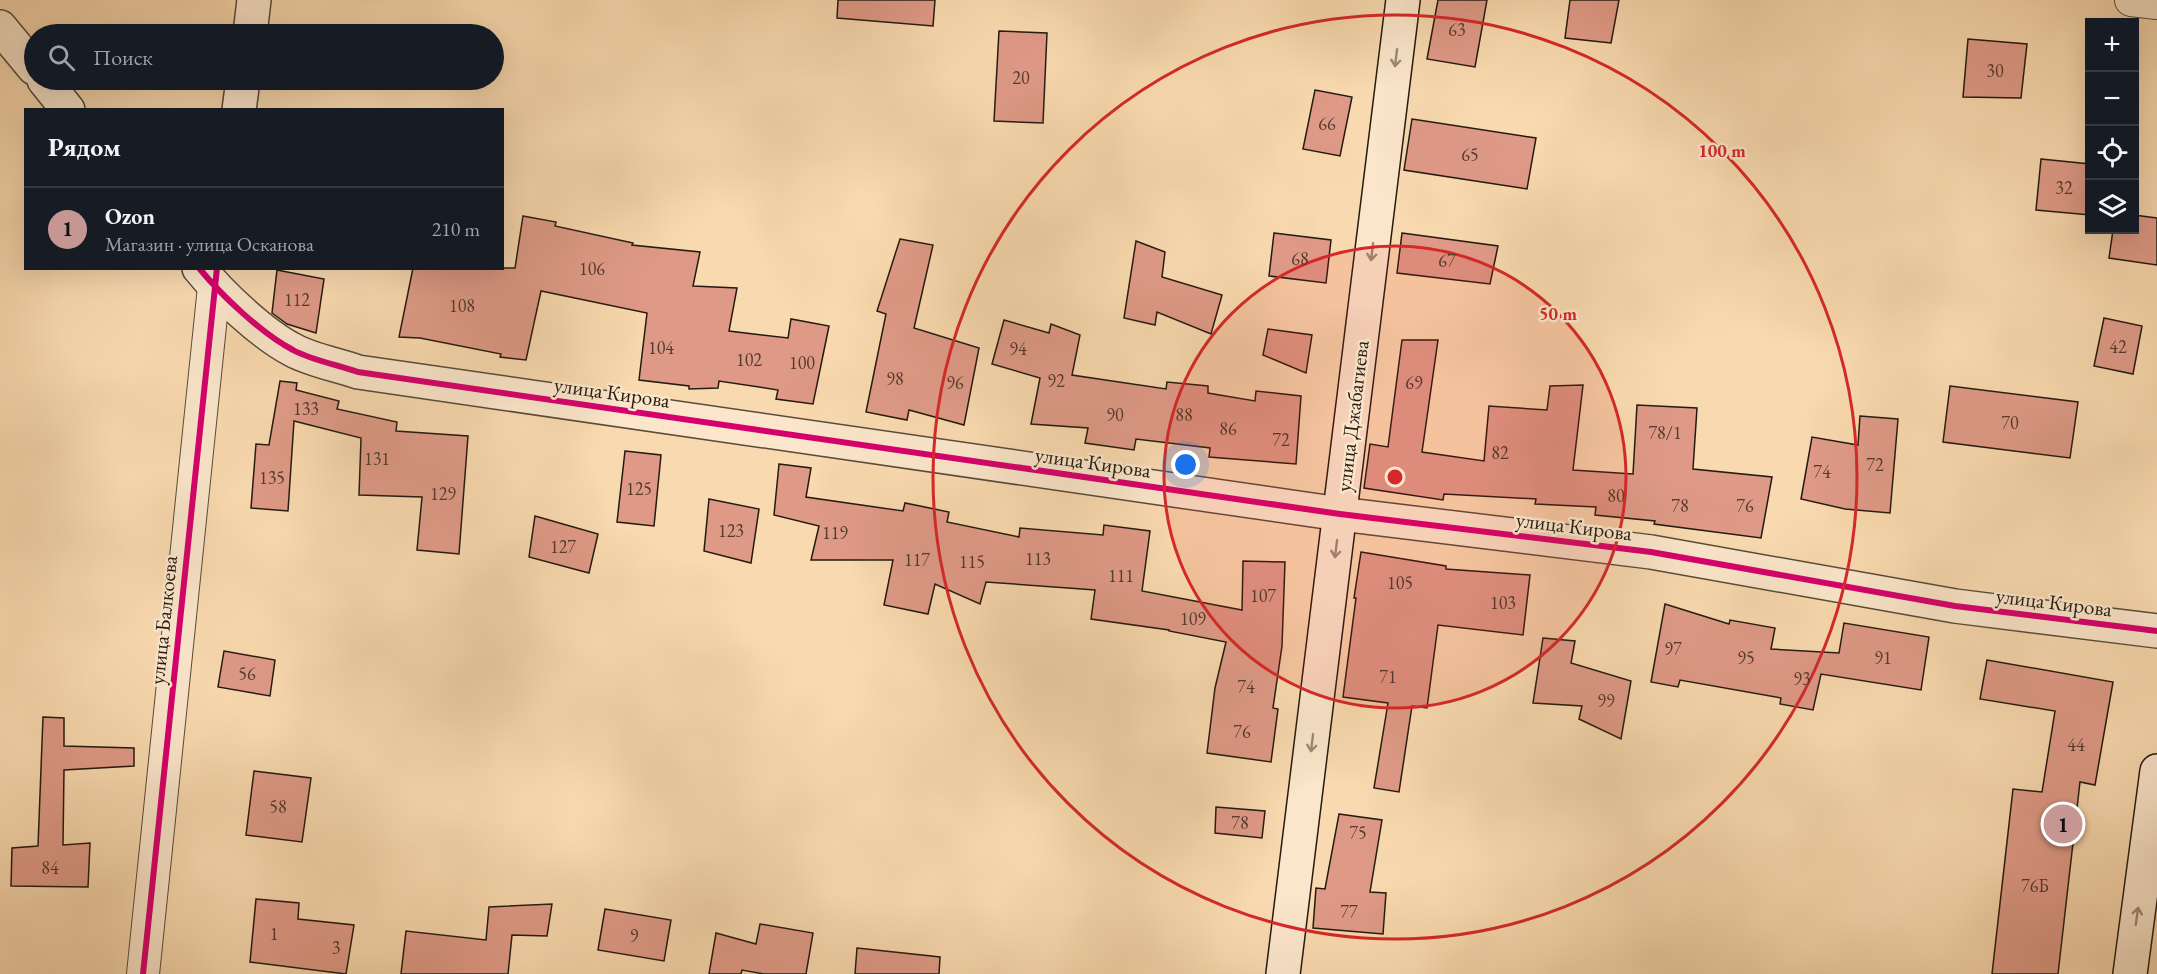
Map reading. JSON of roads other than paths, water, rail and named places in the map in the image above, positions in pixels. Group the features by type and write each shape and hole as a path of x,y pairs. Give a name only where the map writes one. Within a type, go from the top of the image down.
{"street":[{"path":"251,24 255,0"},
{"name":"улица Джабагиева","path":"1283,974 1403,0"},
{"path":"2131,0 2157,3"},
{"path":"0,27 24,56"},
{"path":"52,90 66,108"},
{"path":"239,108 242,90"},
{"name":"улица Кирова","path":"210,275 257,325 293,350 358,372 1340,514 1651,552 1955,606 2157,631"},
{"name":"улица Балкоева","path":"143,974 210,275"},
{"path":"2130,974 2157,771"}],"place":[{"name":"Ozon","path":"2063,824"}]}
